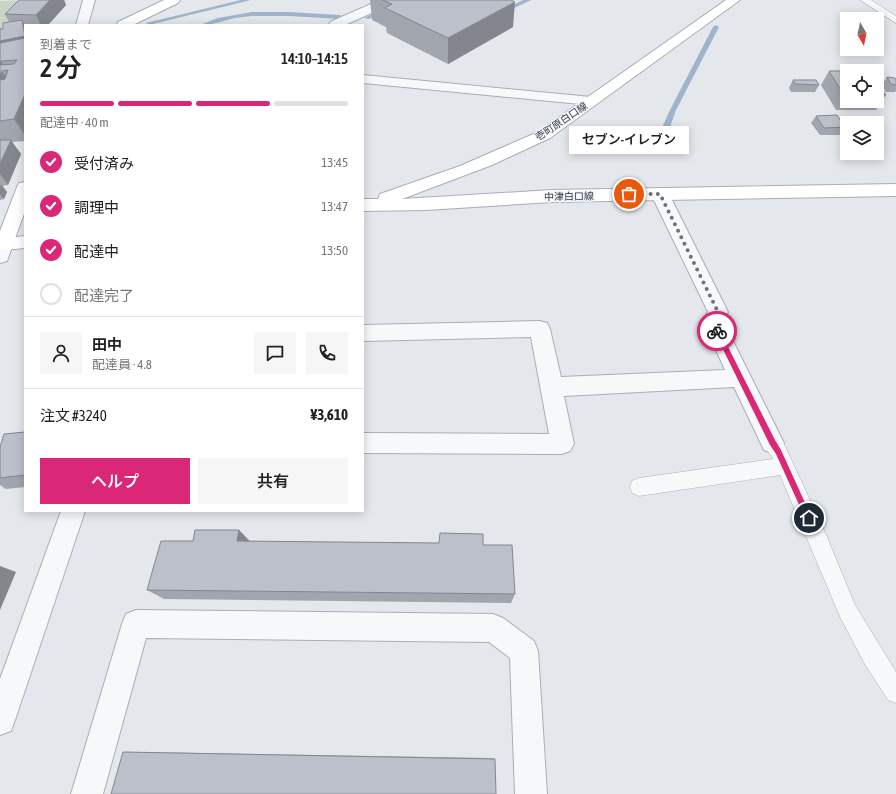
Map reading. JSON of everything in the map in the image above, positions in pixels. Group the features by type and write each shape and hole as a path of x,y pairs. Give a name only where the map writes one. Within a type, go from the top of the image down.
{"main road":[{"path":"125,24 174,0"},
{"name":"壱町原白口線","path":"365,204 440,180 517,148 544,135 734,0"},
{"path":"467,169 472,186 480,200"},
{"path":"1,248 24,190"},
{"name":"中津白口線","path":"365,204 426,204 552,196 896,190"},
{"path":"1,248 24,242"}],"street":[{"path":"82,24 89,0"},
{"path":"337,24 390,0"},
{"path":"364,79 590,101"},
{"path":"660,194 718,312 713,321 772,443"},
{"path":"364,333 540,329 562,444 364,443"},
{"path":"552,387 740,378"},
{"path":"0,720 73,512"},
{"path":"87,794 136,624 144,624 493,628 524,651 531,794"}],"lane":[{"path":"865,0 896,20"},
{"path":"772,443 779,452 820,544 848,612 874,658 896,692"},
{"path":"638,487 785,466"}],"green space":[{"path":"31,0 10,29 0,30 0,1"}],"building":[{"path":"19,0 50,0 36,15 5,14"},
{"path":"382,0 511,0 515,2 448,38 385,8 392,4"},
{"path":"22,20 24,36 0,41 0,29 3,29 3,23"},
{"path":"24,38 24,96 14,119 0,121 0,80 5,79 8,70 2,71 0,75 0,65 14,64 17,60 1,61 0,64 0,43"},
{"path":"829,71 840,71 840,89"},
{"path":"887,77 895,78 896,85 891,84"},
{"path":"793,80 816,80 819,85 795,84"},
{"path":"837,115 840,120 840,127 824,128 816,116"},
{"path":"0,140 11,140 0,164"},
{"path":"24,432 24,475 0,478 0,447 4,434"},
{"path":"195,530 239,530 237,541 439,543 440,533 483,534 483,545 512,545 515,594 147,590 161,541 193,541"},
{"path":"123,752 495,759 496,794 111,794"}],"waterway":[{"path":"149,23 248,0"},
{"path":"367,18 406,0"},
{"path":"504,11 528,0"},
{"path":"206,24 218,19 252,14 288,14 340,17"},
{"path":"665,130 673,110 716,27"}],"way so far":[{"path":"629,194 660,194 718,312 713,321 717,331"}],"place":[{"name":"セブン-イレブン","path":"629,194"}],"route":[{"path":"717,331 772,443 779,452 809,518"}]}
